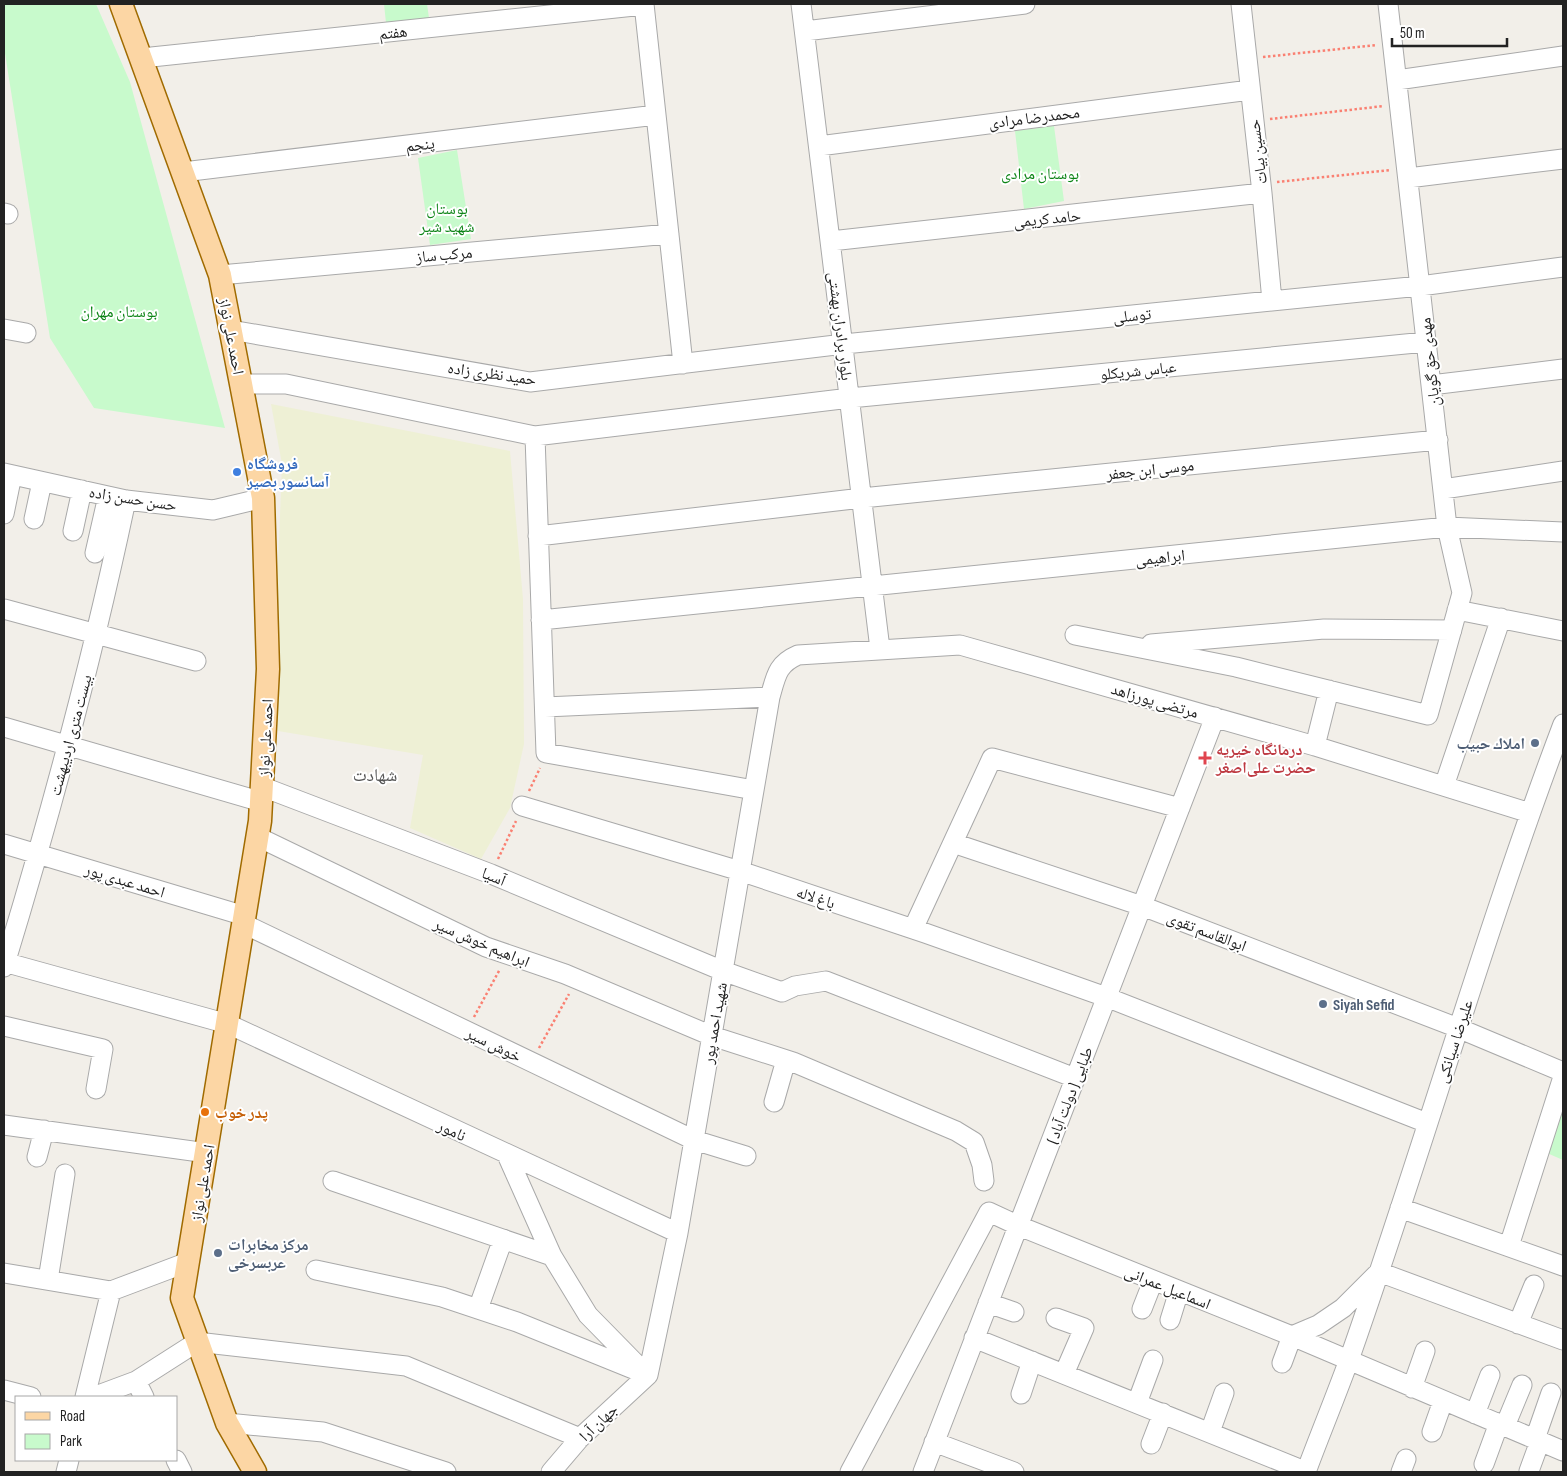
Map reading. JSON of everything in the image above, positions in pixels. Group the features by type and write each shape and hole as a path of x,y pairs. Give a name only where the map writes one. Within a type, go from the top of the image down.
{"main road":[{"name":"احمد علی نواز","path":"121,4 220,275 262,498 268,669 258,837 182,1298 226,1423 255,1472"}],"street":[{"name":"هفتم","path":"142,58 644,4"},
{"path":"644,4 683,364"},
{"name":"بلوار برادران بهشتی","path":"802,4 880,649"},
{"path":"805,31 1025,4"},
{"name":"حسین بیات","path":"1241,4 1262,188 1272,301"},
{"name":"مهدی حق گویان","path":"1329,690 1428,715 1462,594 1447,527 1388,4"},
{"path":"1397,80 1563,56"},
{"name":"محمدرضا مرادی","path":"819,146 1250,90"},
{"name":"پنجم","path":"183,172 656,115"},
{"path":"1408,173 1563,159"},
{"name":"حامد کریمی","path":"831,241 1048,218 1262,188"},
{"name":"مرکب ساز","path":"220,275 669,234"},
{"name":"توسلی","path":"844,344 1420,286 1563,267"},
{"path":"4,329 26,334"},
{"name":"حمید نظری زاده","path":"231,330 530,382 844,344"},
{"name":"عباس شریکلو","path":"241,384 286,384 534,436 850,398 1426,342"},
{"path":"1431,385 1563,369"},
{"path":"534,436 546,754 754,790"},
{"name":"موسی ابن جعفر","path":"538,536 862,498 1438,440"},
{"path":"1443,489 1563,471"},
{"path":"4,514 8,474"},
{"name":"حسن حسن زاده","path":"8,474 117,498 213,510 262,498"},
{"path":"34,519 42,482"},
{"path":"73,531 82,490"},
{"path":"95,553 117,498"},
{"name":"بیست متری اردیبهشت","path":"4,964 38,854 96,634 117,498"},
{"name":"ابراهیمی","path":"541,620 1447,527 1563,532"},
{"path":"4,609 196,661"},
{"path":"1457,610 1563,631"},
{"path":"1444,786 1501,618"},
{"path":"1129,646 1324,629 1452,630"},
{"path":"1075,635 1236,667 1329,690 1315,746"},
{"name":"مرتضی پورزاهد","path":"778,670 788,659 798,655 960,645 1315,746 1530,813"},
{"name":"شهید احمد پور","path":"648,1375 678,1234 770,696 778,670"},
{"path":"545,706 770,696"},
{"name":"طبایی ( دولت آباد )","path":"923,1472 1215,717"},
{"name":"علیرضا سیانکی","path":"1306,1472 1349,1360 1530,813 1563,724"},
{"name":"آسیا","path":"4,727 67,746 262,795 491,874 723,971 782,992 795,986 826,981 1075,1078"},
{"path":"913,929 992,758 1180,808"},
{"name":"باغ لاله","path":"522,806 740,871 913,929 1106,997 1427,1123"},
{"name":"ابراهیم خوش سیر","path":"258,837 477,943 577,979 712,1036 786,1060 956,1131 974,1142 982,1165 984,1181"},
{"name":"ابوالقاسم تقوی","path":"954,843 1142,906 1458,1028 1563,1072"},
{"name":"احمد عبدی پور","path":"4,844 244,920"},
{"name":"خوش سیر","path":"244,920 467,1031 694,1140 746,1156"},
{"name":"نامور","path":"4,964 228,1024 678,1234"},
{"path":"4,1026 102,1049 96,1089"},
{"path":"774,1102 786,1060"},
{"path":"1509,1246 1563,1077"},
{"path":"4,1125 207,1153"},
{"path":"37,1157 44,1130"},
{"path":"507,1155 552,1256 588,1315 648,1375"},
{"path":"48,1280 66,1174"},
{"path":"333,1181 552,1256"},
{"path":"1400,1208 1563,1266"},
{"name":"اسماعیل عمرانی","path":"850,1472 989,1212 1153,1281 1292,1336 1563,1450"},
{"path":"478,1309 503,1239"},
{"path":"4,1272 111,1291 188,1262"},
{"path":"316,1270 442,1297 516,1322 648,1375"},
{"path":"1282,1364 1292,1336 1318,1325 1343,1308 1379,1272 1563,1340"},
{"path":"1142,1309 1153,1281"},
{"path":"1518,1324 1534,1285"},
{"path":"84,1396 111,1291"},
{"path":"1170,1320 1179,1291"},
{"path":"988,1303 1014,1312"},
{"path":"1056,1318 1084,1328 1064,1374"},
{"path":"974,1338 1306,1472"},
{"path":"99,1396 140,1389 197,1342 406,1366 580,1438"},
{"path":"1412,1388 1425,1351"},
{"path":"1136,1403 1153,1360"},
{"path":"1020,1394 1032,1361"},
{"name":"جهان آرا","path":"551,1472 580,1438 648,1375"},
{"path":"1475,1414 1490,1375"},
{"path":"1484,1464 1522,1385"},
{"path":"4,1390 27,1396"},
{"path":"1210,1432 1224,1394"},
{"path":"1529,1471 1551,1394"},
{"path":"1432,1432 1443,1401"},
{"path":"1150,1444 1163,1413"},
{"path":"226,1423 323,1432 446,1472"},
{"path":"934,1442 1014,1472"}],"path":[{"path":"1247,59 1393,43"},
{"path":"1254,121 1400,104"},
{"path":"1262,188 1408,173"},
{"path":"467,1031 508,954"},
{"path":"532,1062 577,979"}],"green space":[{"name":"بوستان مهران","path":"4,4 96,4 130,82 225,428 94,408 50,338 4,47"},
{"path":"384,4 427,4 429,18 386,23"},
{"name":"بوستان مرادی","path":"1054,126 1064,201 1024,209 1015,131"},
{"name":"بوستان شهید شیر","path":"457,150 471,239 430,245 418,158"},
{"path":"271,404 510,451 523,599 524,744 510,808 481,859 410,828 423,755 278,731 276,618 282,464"},
{"path":"1563,1071 1563,1160 1540,1150"}],"place":[{"name":"فروشگاه آسانسور بصیر","path":"237,472"},
{"name":"املاك حبيب","path":"1535,743"},
{"name":"درمانگاه خیریه حضرت علی‌اصغر","path":"1205,758"},
{"name":"Siyah Sefid","path":"1323,1004"},
{"name":"پدر خوب","path":"205,1112"},
{"name":"مرکز مخابرات عربسرخی","path":"218,1253"}],"district":[{"name":"شهادت","path":"375,775"}]}
